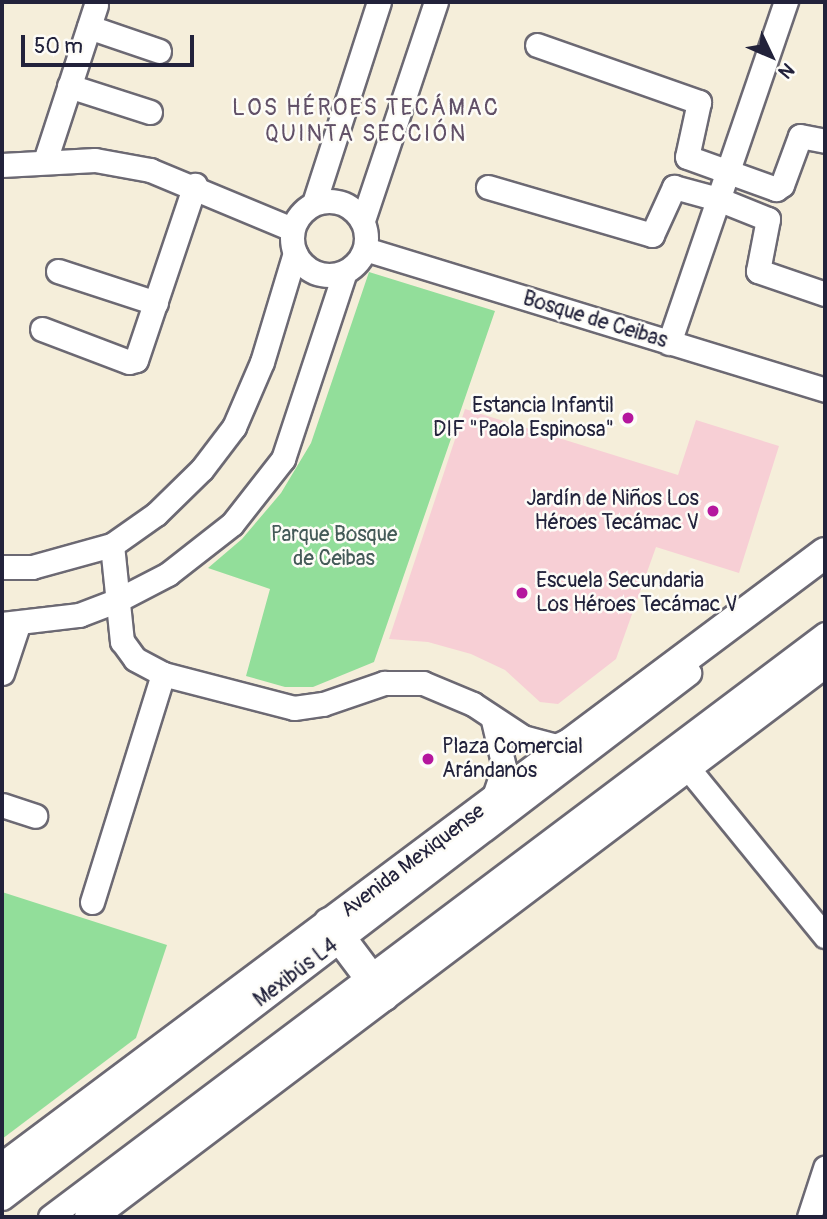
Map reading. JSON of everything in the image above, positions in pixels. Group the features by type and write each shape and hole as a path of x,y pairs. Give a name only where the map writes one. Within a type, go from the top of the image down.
{"main road":[{"name":"Avenida Mexiquense","path":"2,1169 335,931 492,802 825,553"},
{"path":"90,1217 377,986 687,767 825,662"},
{"path":"335,931 377,986"}],"street":[{"path":"314,203 379,2"},
{"path":"2,674 10,625 79,615 116,601 201,550 232,524 265,486 283,459 299,420 345,272 365,249 363,220 436,2"},
{"path":"669,343 786,2"},
{"path":"45,161 96,5"},
{"path":"89,27 159,51"},
{"path":"537,45 699,102 701,109 685,153 691,161 780,188 800,136 825,141"},
{"path":"69,86 150,112"},
{"path":"2,164 95,160 150,170 195,186 292,229"},
{"path":"42,330 130,362 141,352 195,186"},
{"path":"488,187 652,235 674,187 718,199 768,219 758,271 825,294"},
{"path":"2,567 32,567 112,545 156,514 202,469 234,427 262,362 295,253 292,229 300,213 314,203 342,203 363,220"},
{"name":"Bosque de Ceibas","path":"365,249 825,390"},
{"path":"295,253 316,273 345,272"},
{"path":"58,271 156,303"},
{"path":"112,545 122,641 135,659 163,674 295,708 323,704 384,682 423,683 472,704 523,737 556,746 584,733"},
{"name":"Mexibús L4","path":"2,1198 335,931 825,570"},
{"path":"50,1217 377,986 825,634"},
{"path":"92,902 163,674"},
{"path":"492,802 504,767 493,720"},
{"path":"687,767 825,936"},
{"path":"2,805 35,816"},
{"path":"812,1215 825,1168"}],"shaded area":[{"name":"Escuela Secundaria Los Héroes Tecámac V","path":"465,409 678,475 696,420 779,446 739,573 656,547 616,659 558,704 540,702 505,670 471,654 428,642 389,639"}],"green space":[{"name":"Parque Bosque de Ceibas","path":"369,272 495,311 374,662 313,687 285,687 246,676 270,589 208,568 242,539 281,493 311,443"},
{"path":"2,892 167,945 136,1038 2,1139"}],"place":[{"name":"Estancia Infantil DIF \"Paola Espinosa\"","path":"628,418"},
{"name":"Jardín de Niños Los Héroes Tecámac V","path":"713,511"},
{"name":"Escuela Secundaria Los Héroes Tecámac V","path":"522,593"},
{"name":"Plaza Comercial Arándanos","path":"428,759"}],"district":[{"name":"LOS HÉROES TECÁMAC QUINTA SECCIÓN","path":"366,121"}]}
